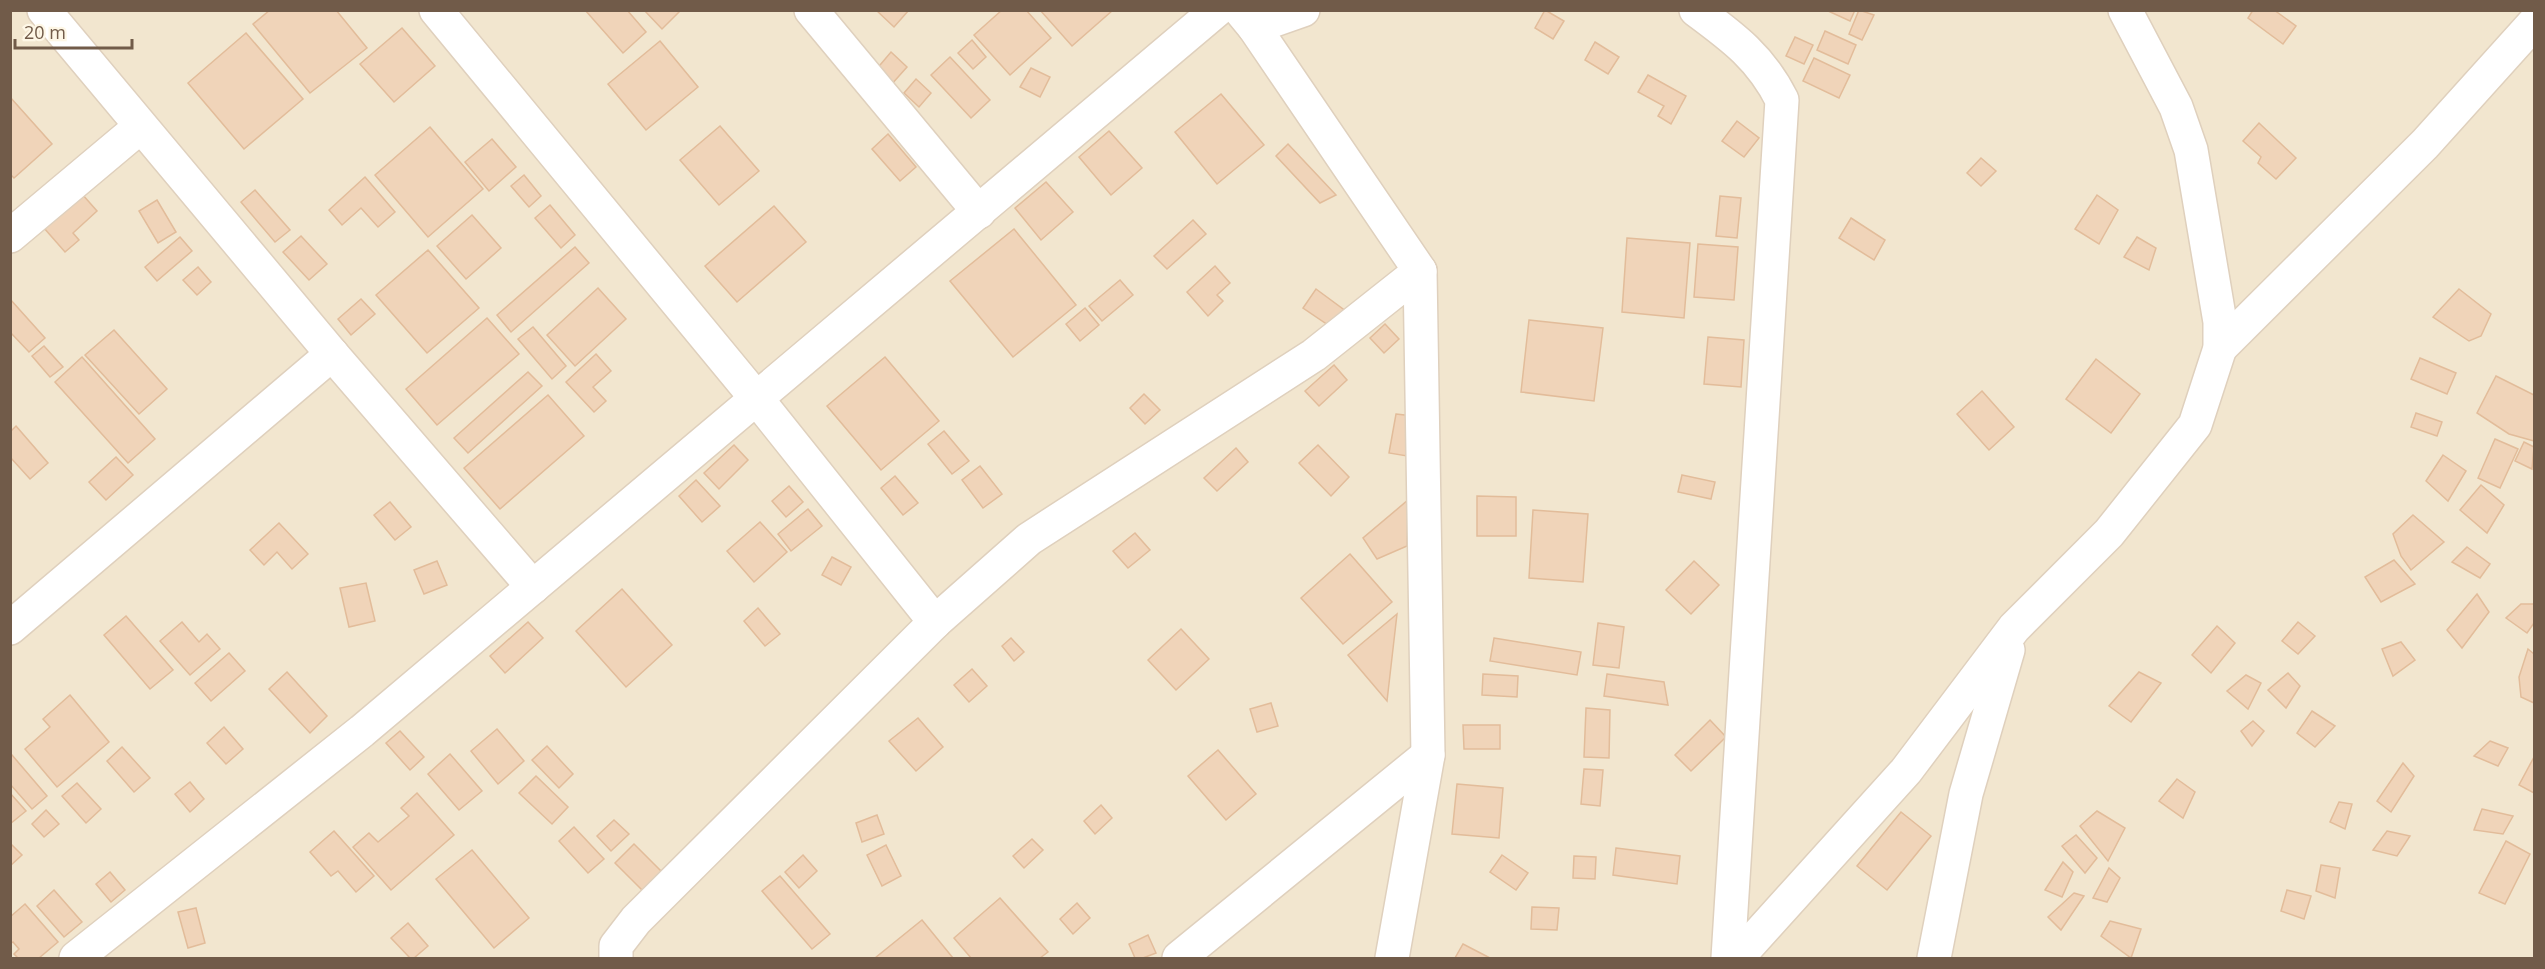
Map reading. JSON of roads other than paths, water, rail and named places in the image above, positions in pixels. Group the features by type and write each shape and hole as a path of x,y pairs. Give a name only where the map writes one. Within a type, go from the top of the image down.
{"street":[{"path":"44,10 332,354 533,587"},
{"path":"436,10 757,399 935,622"},
{"path":"811,10 979,212"},
{"path":"76,958 362,731 1217,10"},
{"path":"1303,10 1247,19 1420,272 1428,755 1392,958"},
{"path":"1696,10 1748,50 1770,76 1782,100 1728,958"},
{"path":"1737,958 1906,771 2014,628 2109,533 2195,425 2220,348 2220,322 2191,150 2176,106 2126,10"},
{"path":"2220,348 2425,144 2535,23"},
{"path":"10,236 140,127"},
{"path":"616,958 616,946 636,920 935,622 1029,539 1314,355 1420,272"},
{"path":"10,628 332,354"},
{"path":"1934,958 1966,794 2014,628"},
{"path":"1179,958 1428,755"}]}
